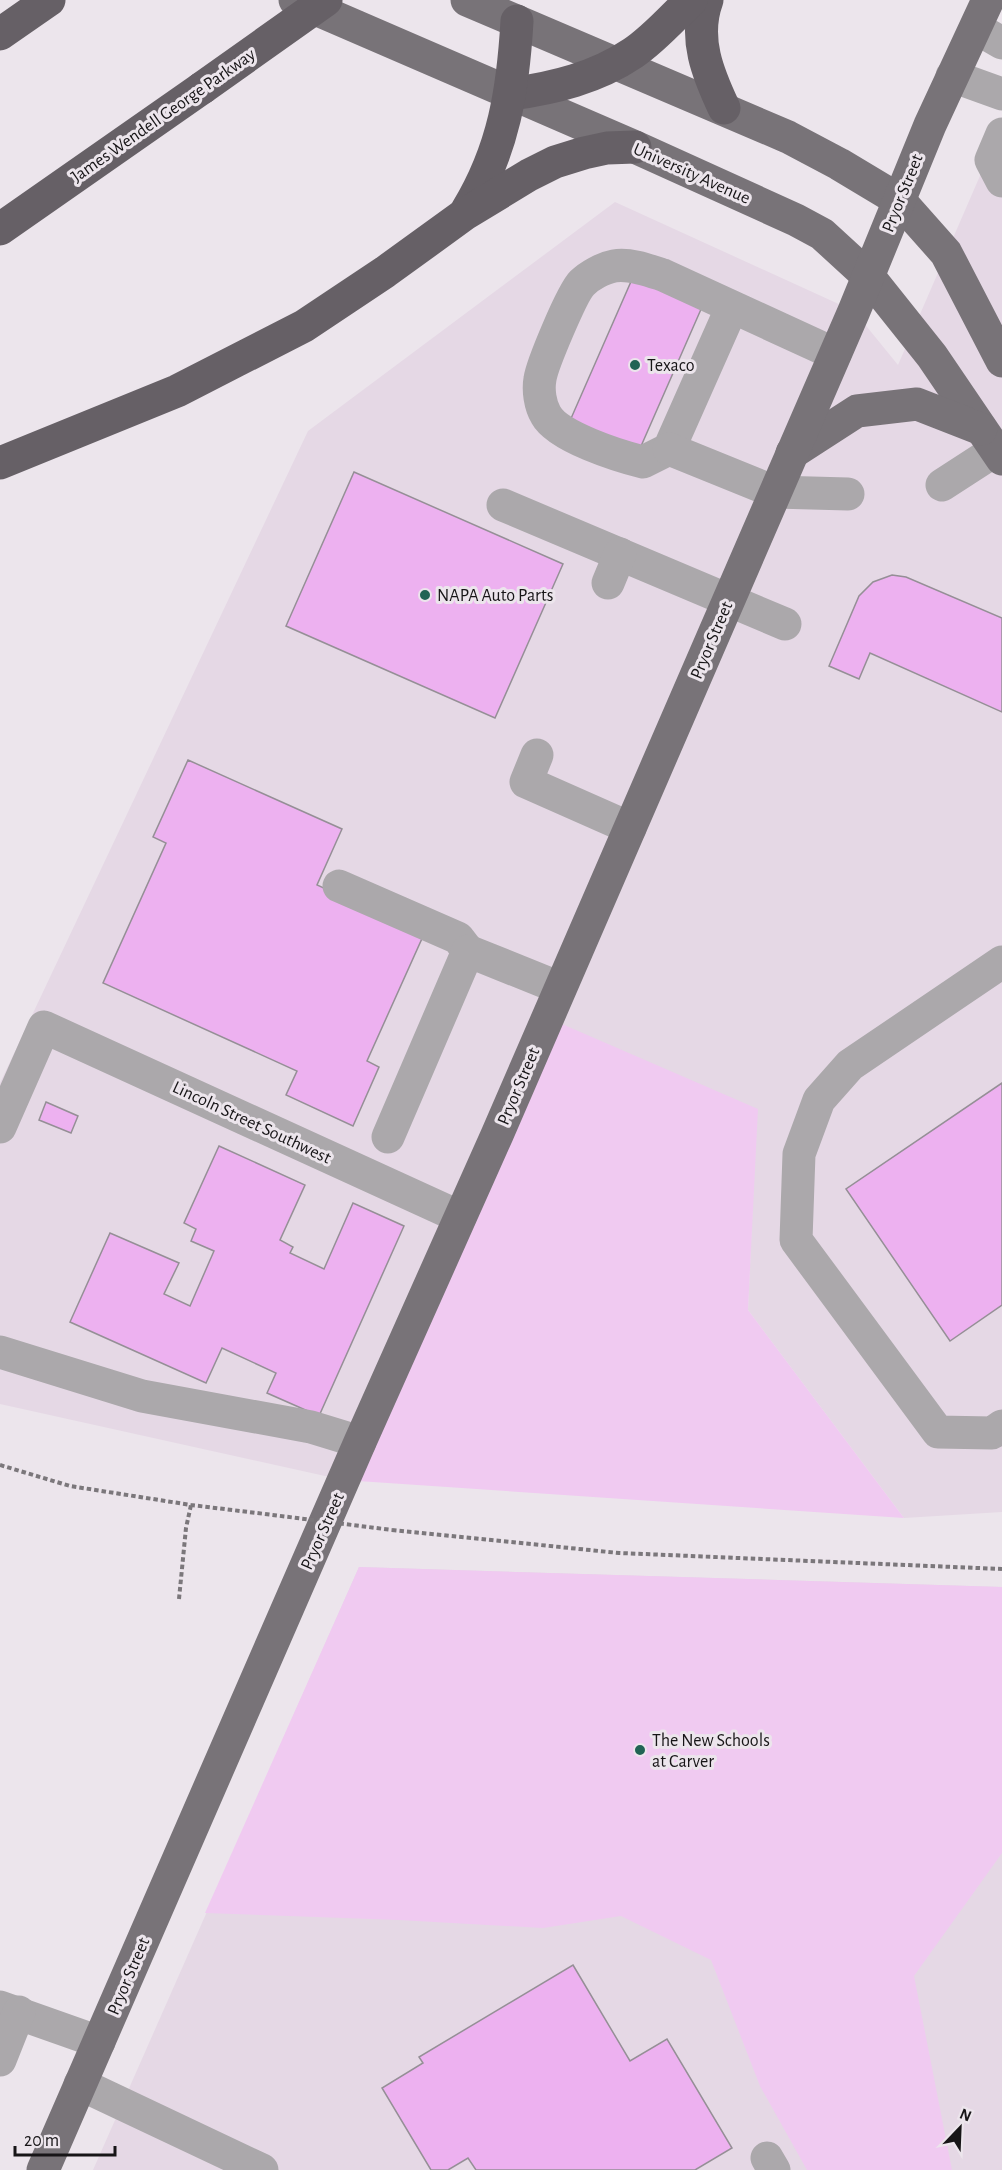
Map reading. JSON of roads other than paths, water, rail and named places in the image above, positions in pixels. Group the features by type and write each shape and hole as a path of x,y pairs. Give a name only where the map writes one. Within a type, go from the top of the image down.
{"highway":[{"path":"0,34 49,0"},
{"name":"James Wendell George Parkway","path":"0,230 326,0"},
{"path":"511,94 551,88 584,78 616,63 646,43 691,0"},
{"path":"707,0 703,12 702,44 710,77 724,108"},
{"path":"465,214 482,185 496,150 511,94 517,21"},
{"path":"0,463 177,391 304,326 385,272 465,214 555,162 607,148 635,147"}],"main road":[{"name":"University Avenue","path":"295,0 635,147 822,234 868,277 932,356 993,446"},
{"path":"467,0 724,108 828,158 899,200 945,253 1002,361"},
{"name":"Pryor Street","path":"43,2170 360,1442 561,988 836,354 952,76 989,24"},
{"path":"792,453 857,411 916,404 993,446"}],"street":[{"path":"952,76 1002,94"},
{"path":"1002,134 991,160 1002,181"},
{"path":"732,307 669,449 643,462 609,453 562,430 546,417 540,401 539,380 549,351 581,284 599,271 614,266 636,267 663,275 836,354"},
{"path":"942,485 993,446"},
{"path":"669,449 775,492 848,494"},
{"path":"503,505 614,568 729,599 785,624"},
{"path":"537,754 526,782 630,828"},
{"path":"339,886 458,938 468,951 561,988"},
{"path":"388,1137 468,951"},
{"path":"1002,962 850,1065 819,1100 799,1154 796,1240 938,1432 992,1433 1002,1426"},
{"name":"Lincoln Street Southwest","path":"0,1127 44,1027 460,1216"},
{"path":"0,1352 142,1396 311,1427 360,1442"},
{"path":"0,2060 10,2010 99,2042"},
{"path":"81,2085 262,2170"}],"place":[{"name":"Texaco","path":"635,365"},
{"name":"NAPA Auto Parts","path":"425,595"},
{"name":"The New Schools at Carver","path":"640,1750"}]}
